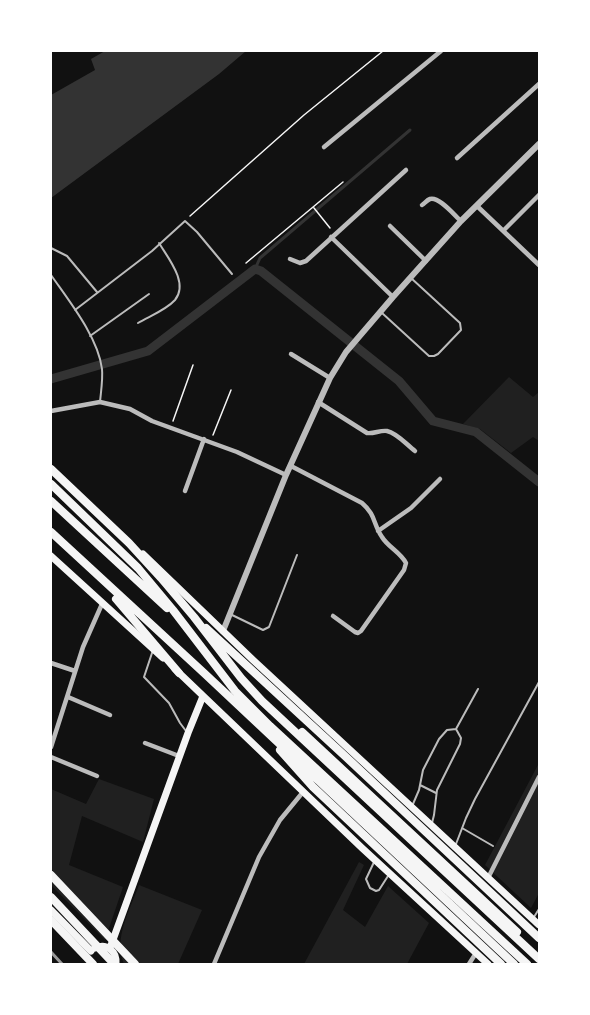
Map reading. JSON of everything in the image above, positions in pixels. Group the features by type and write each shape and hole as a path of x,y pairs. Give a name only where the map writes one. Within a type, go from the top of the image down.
{"highway":[{"path":"51,875 135,964"},
{"path":"51,899 115,964"},
{"path":"51,920 91,964"}],"main road":[{"path":"51,464 223,631 539,925"},
{"path":"51,469 129,543 161,578 221,654 262,701 539,959"},
{"path":"51,484 138,568 273,742 313,787 501,964"},
{"path":"51,501 539,952"},
{"path":"51,532 514,964"},
{"path":"103,550 160,570"},
{"path":"51,556 179,673 389,874 488,964"},
{"path":"95,574 179,673"},
{"path":"194,617 539,938"},
{"path":"235,691 527,964"},
{"path":"110,948 203,696"},
{"path":"51,899 93,950"},
{"path":"51,910 93,950"},
{"path":"91,964 88,960 93,950 102,946 110,948 115,955 115,964"}],"street":[{"path":"324,147 441,51"},
{"path":"457,158 539,84"},
{"path":"223,631 318,402 346,352 461,221 539,144"},
{"path":"290,259 300,263 306,261 406,170"},
{"path":"503,231 539,195"},
{"path":"422,205 430,199 435,199 461,221"},
{"path":"477,206 539,265"},
{"path":"390,226 426,261"},
{"path":"333,236 332,239 393,297"},
{"path":"291,354 330,378"},
{"path":"51,411 100,402 130,409 152,421 237,452 286,475"},
{"path":"318,402 367,433 387,431 415,451"},
{"path":"185,491 204,440"},
{"path":"291,466 362,503 372,513 384,541 404,559 406,566 361,631 358,633 333,616"},
{"path":"378,531 411,508 440,479"},
{"path":"51,747 53,734 68,697 83,647 102,604"},
{"path":"51,663 75,671"},
{"path":"68,697 110,715"},
{"path":"145,743 179,756"},
{"path":"51,757 97,776"},
{"path":"488,878 539,777"},
{"path":"214,964 259,857 286,811 303,792"},
{"path":"470,964 476,953"}],"lane":[{"path":"75,310 152,251 185,221 198,232 232,274"},
{"path":"138,323 177,298 180,290 179,279 173,264 159,243"},
{"path":"51,248 67,256 97,292"},
{"path":"51,274 75,310 98,354 102,370 100,402"},
{"path":"381,312 429,356 438,354 460,330 460,323 411,278"},
{"path":"90,336 149,294"},
{"path":"230,614 263,630 267,629 297,555"},
{"path":"153,649 144,677 169,703 188,733"},
{"path":"456,847 475,799 539,682"},
{"path":"456,729 478,689"},
{"path":"411,806 417,796 423,770 439,739 447,730 456,729"},
{"path":"431,825 436,793 460,744 461,738 456,729"},
{"path":"420,785 436,793"},
{"path":"462,828 492,846"},
{"path":"375,860 366,879 370,888 379,890 389,874"},
{"path":"532,919 539,909"}],"path":[{"path":"185,221 304,115 383,51"},
{"path":"246,263 343,182"},
{"path":"314,207 333,236"},
{"path":"171,428 193,365"},
{"path":"210,442 231,390"}],"shaded area":[{"path":"105,51 246,51 219,74 51,198 51,95 95,70 91,59"},
{"path":"509,377 533,397 539,392 539,441 533,437 511,453 480,429 463,424"},
{"path":"539,763 539,893 531,908 485,865"},
{"path":"99,779 154,799 143,842 82,816 69,865 123,887 105,940 51,885 51,789 86,804"},
{"path":"359,862 364,865 343,910 365,927 388,886 429,923 407,964 304,964"},
{"path":"139,885 202,910 178,964 124,964 120,944 127,914"}],"waterway":[{"path":"255,269 260,258 410,130"},
{"path":"51,379 148,351 255,269 261,271 399,381 433,421 476,432 539,482"}],"railway":[{"path":"51,952 62,964"}]}
